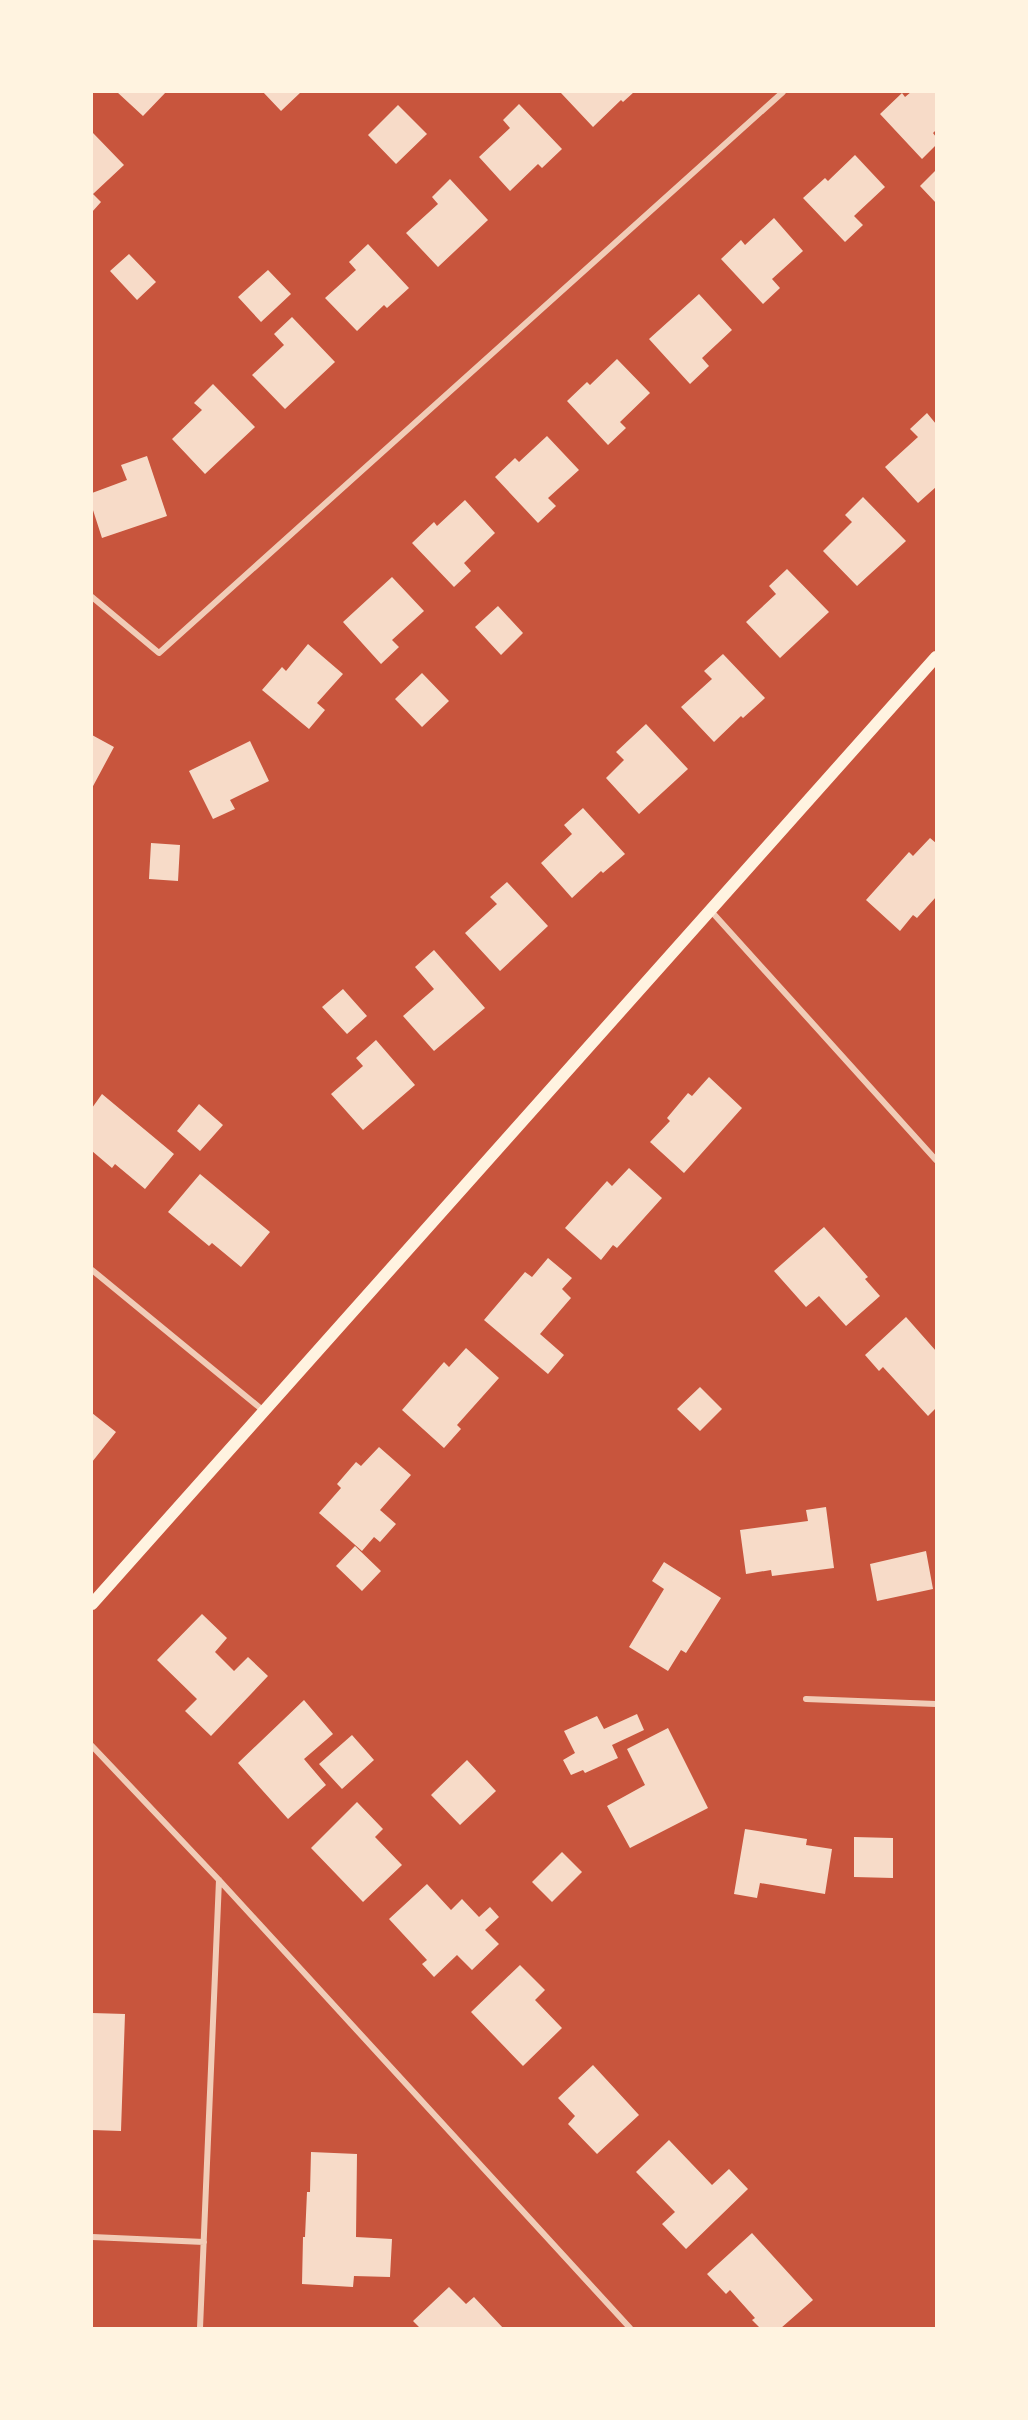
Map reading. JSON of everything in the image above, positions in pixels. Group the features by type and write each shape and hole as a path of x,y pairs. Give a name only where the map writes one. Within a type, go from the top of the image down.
{"main road":[{"path":"92,1604 936,657"}],"street":[{"path":"92,597 159,653 783,92"},
{"path":"711,911 936,1160"},
{"path":"92,1270 265,1412"},
{"path":"806,1699 936,1704"},
{"path":"92,1746 219,1880 630,2328"},
{"path":"200,2328 219,1880"},
{"path":"92,2237 204,2242"}],"building":[{"path":"117,92 166,92 143,116"},
{"path":"263,92 301,92 281,111"},
{"path":"562,92 634,92 623,102 621,100 593,127"},
{"path":"911,92 936,92 936,130 933,133 936,137 936,145 922,159 880,114 902,93 905,97"},
{"path":"519,104 562,149 542,168 538,164 510,191 479,157 510,128 503,120"},
{"path":"398,105 427,134 396,164 368,135"},
{"path":"92,134 124,165 93,194 101,202 92,212"},
{"path":"855,155 885,187 854,216 863,225 845,242 803,198 825,178 828,181"},
{"path":"936,170 936,203 920,186"},
{"path":"450,179 488,220 438,267 406,233 438,204 432,197"},
{"path":"774,218 803,251 772,279 780,288 763,304 721,259 741,240 745,245"},
{"path":"368,244 409,288 387,308 384,305 357,331 325,298 356,270 349,262"},
{"path":"129,254 156,282 137,300 110,271"},
{"path":"268,270 291,294 261,322 238,297"},
{"path":"699,294 732,330 702,358 709,366 690,384 649,339"},
{"path":"292,317 335,362 285,409 252,375 284,345 274,334"},
{"path":"617,359 650,393 620,422 626,428 608,445 567,401 587,382 590,385"},
{"path":"213,384 255,427 205,474 172,439 202,410 194,403"},
{"path":"927,413 936,424 936,487 918,503 885,467 918,437 910,429"},
{"path":"547,436 579,470 548,498 556,506 538,523 495,477 515,458 519,462"},
{"path":"147,456 167,516 102,538 92,507 92,493 127,480 121,465"},
{"path":"863,497 906,541 857,586 823,551 852,522 845,515"},
{"path":"465,500 495,533 464,563 471,571 454,587 412,543 434,522 437,526"},
{"path":"787,569 829,612 780,658 746,622 776,594 769,586"},
{"path":"392,577 424,611 392,640 399,647 381,664 343,622"},
{"path":"498,606 523,633 501,655 475,627"},
{"path":"308,644 343,674 317,703 325,710 309,729 262,690 282,667 286,671"},
{"path":"723,654 765,698 743,718 741,716 714,742 681,707 712,679 704,671"},
{"path":"422,673 449,701 422,727 395,699"},
{"path":"646,724 688,769 639,814 606,778 624,760 616,752"},
{"path":"92,735 114,747 92,788"},
{"path":"250,741 269,781 230,800 235,809 213,819 189,771"},
{"path":"583,808 625,854 603,873 601,871 572,898 541,863 572,834 564,825"},
{"path":"930,838 936,843 936,897 917,918 913,915 900,931 866,900 909,852 913,856"},
{"path":"151,843 180,845 178,881 149,879"},
{"path":"507,882 548,926 500,971 465,933 497,904 490,897"},
{"path":"434,950 485,1008 434,1051 403,1016 434,989 415,967"},
{"path":"343,989 367,1016 347,1034 322,1007"},
{"path":"376,1040 415,1085 363,1130 331,1094 363,1066 356,1058"},
{"path":"709,1077 742,1108 684,1173 650,1142 670,1121 667,1118 688,1093 692,1096"},
{"path":"102,1094 174,1154 145,1189 115,1164 112,1168 92,1151 92,1108"},
{"path":"199,1104 223,1125 200,1151 177,1131"},
{"path":"629,1168 662,1198 617,1248 613,1245 601,1260 565,1228 607,1181 612,1186"},
{"path":"200,1174 270,1232 241,1267 212,1243 209,1246 168,1212"},
{"path":"824,1227 868,1277 865,1279 880,1296 846,1326 819,1296 806,1307 774,1271"},
{"path":"548,1258 572,1278 562,1289 571,1298 540,1334 564,1355 548,1374 484,1320 525,1272 532,1277"},
{"path":"906,1317 936,1351 936,1408 928,1416 883,1367 879,1371 865,1355"},
{"path":"466,1348 499,1378 457,1425 461,1429 444,1448 402,1410 444,1362 449,1367"},
{"path":"700,1387 722,1409 700,1431 677,1409"},
{"path":"92,1413 116,1432 92,1462"},
{"path":"379,1447 411,1475 380,1510 396,1524 380,1542 374,1537 362,1551 319,1513 341,1488 337,1484 356,1462 361,1466"},
{"path":"826,1507 834,1568 772,1576 771,1570 746,1574 740,1530 808,1521 806,1510"},
{"path":"355,1546 381,1571 362,1591 336,1566"},
{"path":"926,1551 933,1589 877,1601 870,1564"},
{"path":"664,1562 721,1598 686,1653 681,1650 668,1671 629,1647 664,1589 652,1581"},
{"path":"202,1614 227,1638 215,1652 234,1671 248,1657 268,1676 211,1736 185,1711 197,1699 157,1660"},
{"path":"304,1700 333,1734 304,1759 326,1785 288,1819 238,1763"},
{"path":"637,1714 644,1730 612,1745 618,1758 585,1773 583,1770 571,1775 563,1760 575,1753 564,1731 597,1716 604,1729"},
{"path":"668,1728 708,1808 630,1848 607,1806 645,1785 627,1749"},
{"path":"352,1735 374,1760 342,1789 319,1764"},
{"path":"467,1760 496,1791 460,1825 431,1795"},
{"path":"357,1802 383,1829 375,1837 402,1865 363,1902 311,1848"},
{"path":"745,1829 807,1839 806,1845 832,1849 825,1894 760,1883 757,1898 734,1894"},
{"path":"854,1837 893,1838 893,1878 854,1877"},
{"path":"562,1852 582,1872 552,1902 532,1882"},
{"path":"427,1884 451,1910 462,1899 479,1917 490,1907 499,1917 485,1930 499,1944 472,1970 457,1955 434,1977 422,1964 427,1960 389,1919"},
{"path":"520,1965 545,1990 535,2000 562,2028 523,2066 471,2012"},
{"path":"92,2013 125,2014 121,2131 92,2130"},
{"path":"593,2065 639,2115 597,2154 568,2124 575,2116 558,2098"},
{"path":"669,2140 712,2185 729,2169 748,2189 686,2249 662,2224 675,2212 636,2172"},
{"path":"311,2152 357,2154 356,2237 392,2239 390,2277 354,2276 353,2287 302,2284 303,2237 305,2237 307,2192 310,2192"},
{"path":"752,2233 813,2300 781,2328 760,2328 752,2320 755,2318 730,2290 726,2294 707,2274"},
{"path":"449,2287 466,2304 474,2297 503,2328 420,2328 413,2321"}]}
